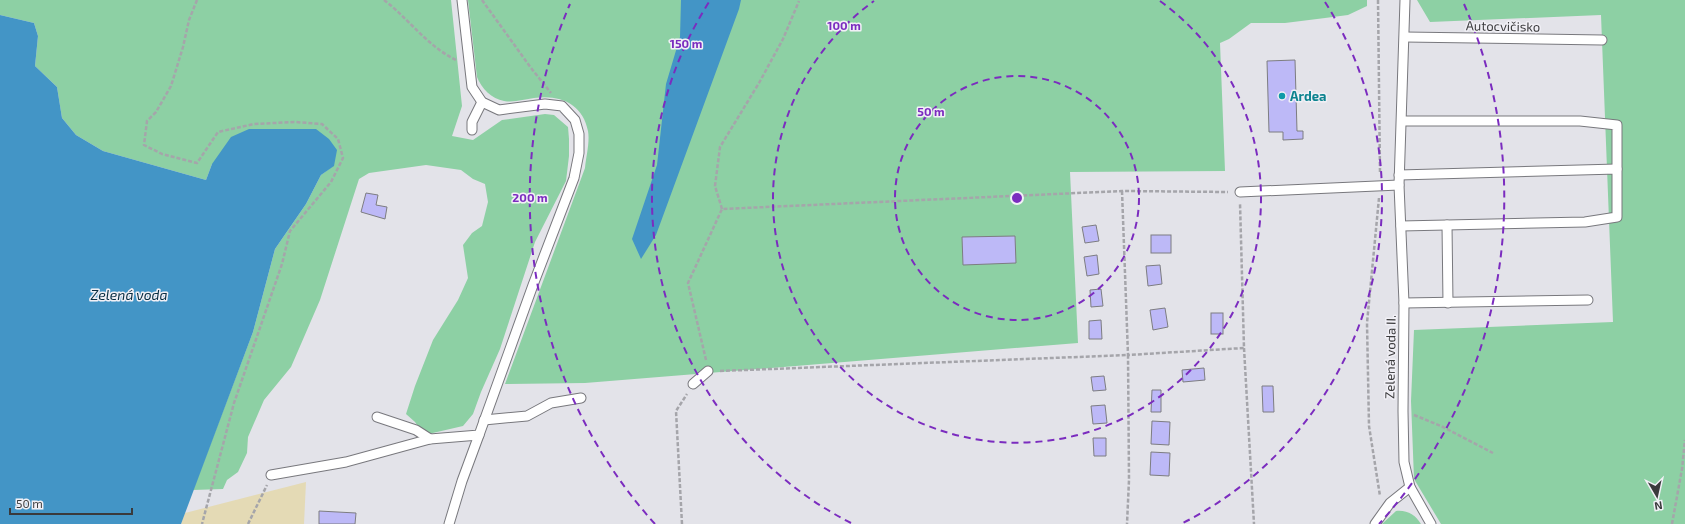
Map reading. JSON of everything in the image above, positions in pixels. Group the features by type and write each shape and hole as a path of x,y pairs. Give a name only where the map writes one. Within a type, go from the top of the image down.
{"lane":[{"path":"450,524 462,481 533,285 574,178 579,153 579,134 575,120 562,106 545,104 499,110 482,102 472,87 462,0"},
{"name":"Zelená voda II.","path":"1405,0 1405,37 1399,175 1404,304 1402,411 1404,462 1410,487 1431,524"},
{"name":"Autocvičisko","path":"1405,37 1602,40"},
{"path":"472,130 472,122 482,102"},
{"path":"1401,226 1585,222 1617,217 1617,125 1580,121 1402,121"},
{"path":"1399,175 1617,169"},
{"path":"1240,192 1399,185"},
{"path":"1447,225 1448,303"},
{"path":"1404,304 1588,300"},
{"path":"693,384 708,371"},
{"path":"484,420 527,416 551,403 581,398"},
{"path":"377,417 416,430 430,439"},
{"path":"271,475 346,462 430,439 479,435"},
{"path":"1375,524 1390,503 1410,487"}],"path":[{"path":"197,0 189,20 183,47 171,86 156,112 148,120 144,145 162,154 197,163 218,132 254,124 295,122 322,124 338,139 343,158 331,182 290,231 280,272 234,403 202,524"},
{"path":"384,0 438,49 455,60 468,62"},
{"path":"482,0 530,68 562,106"},
{"path":"1378,0 1380,171"},
{"path":"799,1 783,39 759,83 720,147 715,186 722,209 688,283 708,371 1128,355 1244,348"},
{"path":"722,209 1122,191 1240,192 1244,348 1254,524"},
{"path":"1122,191 1128,355 1129,480 1127,524"},
{"path":"1379,201 1367,323 1369,426 1379,487"},
{"path":"682,524 676,411 693,384"},
{"path":"1402,411 1441,426 1493,453"},
{"path":"1672,524 1682,469 1685,440"},
{"path":"248,524 271,475"}],"green space":[{"path":"0,0 451,0 462,106 452,136 473,140 502,120 545,114 554,115 568,127 569,139 569,156 566,181 535,242 500,349 473,414 463,426 424,435 415,422 406,414 433,340 458,300 468,278 463,245 472,233 482,226 488,202 485,184 473,179 461,170 426,165 369,173 359,179 320,300 291,367 264,400 248,437 247,453 238,472 227,480 223,489 193,490 253,332 275,249 306,204 321,175 333,166 212,164 206,180 103,151 76,135 62,118 57,87 35,66 38,36 34,23 0,15"},
{"path":"468,0 1367,0 1367,6 1348,15 1285,23 1251,23 1229,39 1220,43 1225,171 1070,172 1078,343 585,383 505,384 585,168 588,131 581,114 569,103 544,97 504,101 495,98 484,89 477,77"},
{"path":"1417,0 1685,0 1685,524 1441,524 1414,479 1411,401 1414,330 1613,322 1601,15 1430,22"},
{"path":"1396,511 1404,511 1411,514 1421,524 1382,524"}],"sand":[{"path":"306,482 304,524 181,524 185,513"}],"water":[{"path":"681,0 741,0 656,235 641,259 632,239 657,165 666,84 680,37"},
{"name":"Zelená voda","path":"0,15 34,23 38,36 35,66 57,87 62,118 76,135 103,151 206,180 212,164 231,137 249,129 316,129 329,139 337,150 334,166 321,175 306,204 275,249 253,332 181,524 0,524"}],"building":[{"name":"Ardea","path":"1295,60 1297,131 1303,131 1303,139 1283,140 1283,132 1269,132 1267,61"},
{"path":"366,193 378,195 376,205 387,207 385,219 361,212"},
{"path":"1096,225 1099,241 1085,243 1082,227"},
{"path":"1151,235 1171,235 1171,253 1151,253"},
{"path":"1015,236 1016,263 963,265 962,237"},
{"path":"1097,255 1099,274 1087,276 1084,257"},
{"path":"1160,265 1162,284 1148,286 1146,266"},
{"path":"1101,289 1103,306 1091,307 1090,290"},
{"path":"1165,308 1168,327 1153,330 1150,310"},
{"path":"1211,313 1223,313 1223,334 1211,334"},
{"path":"1101,320 1102,339 1089,339 1089,321"},
{"path":"1204,368 1205,380 1183,382 1182,370"},
{"path":"1104,376 1106,390 1093,391 1091,377"},
{"path":"1262,386 1273,386 1274,412 1263,412"},
{"path":"1152,390 1161,390 1161,412 1151,412"},
{"path":"1105,405 1107,423 1093,424 1091,406"},
{"path":"1152,421 1170,422 1169,445 1151,444"},
{"path":"1093,438 1106,438 1106,456 1094,456"},
{"path":"1151,452 1170,453 1169,476 1150,475"},
{"path":"319,511 356,513 355,524 319,524"}],"place":[{"name":"Ardea","path":"1282,96"}]}
